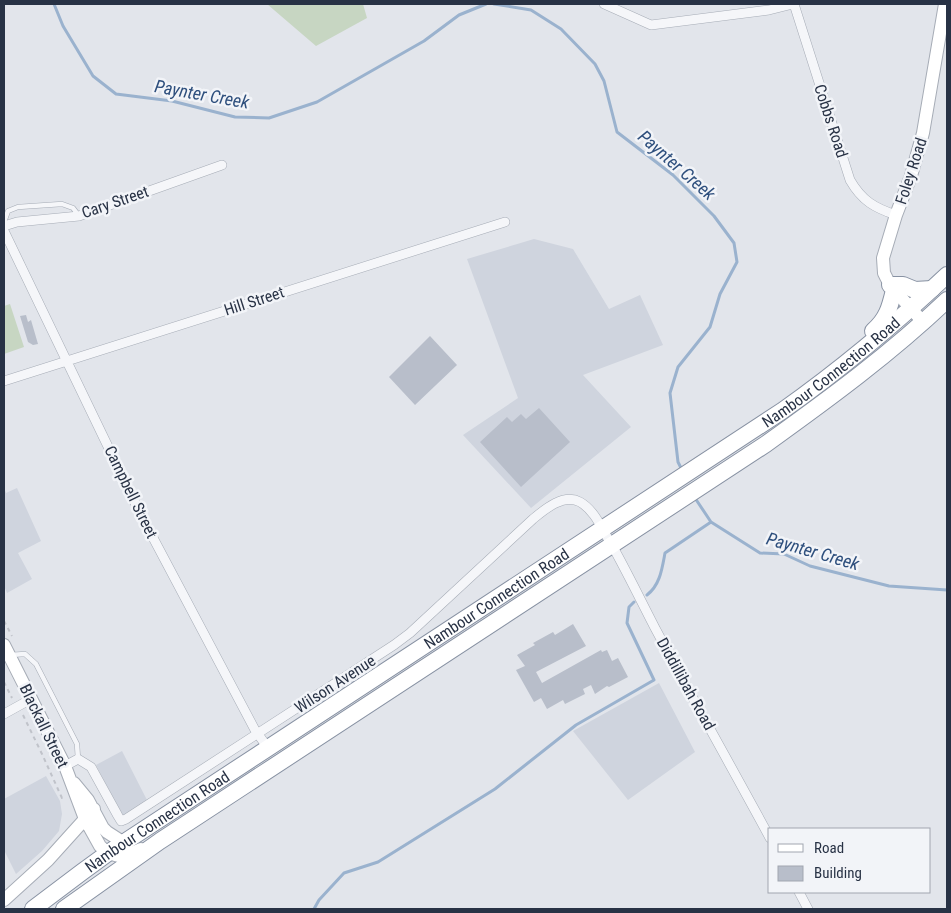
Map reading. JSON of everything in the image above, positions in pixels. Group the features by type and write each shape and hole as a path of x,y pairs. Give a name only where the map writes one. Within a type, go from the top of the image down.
{"highway":[{"name":"Nambour Connection Road","path":"33,909 108,853 782,412 836,371 910,309 947,275"},
{"path":"836,371 860,343 879,326 888,312 892,288 903,285 915,290 932,289"},
{"name":"Nambour Connection Road","path":"64,909 160,841 766,444 866,371 947,300"}],"street":[{"path":"604,4 618,7 652,25 769,10 794,4"},
{"name":"Cobbs Road","path":"794,4 850,180 868,203 896,215"},
{"name":"Foley Road","path":"923,322 892,288 884,273 883,258 884,250 911,176 924,133 945,4"},
{"name":"Cary Street","path":"4,226 17,222 79,216 222,165"},
{"name":"Hill Street","path":"4,381 505,222"},
{"name":"Campbell Street","path":"4,231 141,515 258,734 268,748"},
{"name":"Wilson Avenue","path":"78,759 91,768 121,821 126,819 394,645 410,633 533,519 551,506 565,499 579,502 591,511 603,529"},
{"name":"Diddillibah Road","path":"603,529 768,834"},
{"name":"Blackall Street","path":"6,650 65,766 70,780 88,800 89,814 100,846 108,853"},
{"path":"4,714 31,699"},
{"path":"65,766 78,759"},
{"path":"10,892 48,860 89,814"},
{"name":"Blackall Street","path":"89,814 107,832 124,843"},
{"path":"108,853 122,857 160,841"},
{"path":"800,893 808,909"}],"lane":[{"path":"4,222 8,211 18,208 62,204 73,208 79,216"},
{"path":"6,650 25,654 36,664 77,744 78,759"}],"path":[{"path":"4,682 42,754 62,798"}],"shaded area":[{"path":"534,239 573,249 609,309 640,295 663,345 583,375 631,427 531,508 463,435 518,398 467,259"},
{"path":"4,488 6,493 17,488 41,541 18,553 32,579 7,593 4,586"},
{"path":"659,683 695,752 628,800 573,731"},
{"path":"122,751 148,802 123,817 96,765"},
{"path":"46,776 60,801 62,814 59,831 42,851 16,874 4,850 4,799"}],"green space":[{"path":"267,4 363,4 367,18 316,46"},
{"path":"10,304 24,347 4,354 4,306"}],"building":[{"path":"26,315 28,322 31,320 38,344 33,345 28,342 20,316"},
{"path":"430,336 457,365 415,405 389,377"},
{"path":"539,408 570,442 521,487 480,442 507,417 512,422 521,414 526,419"},
{"path":"573,624 586,646 536,672 542,683 601,650 602,652 607,650 612,661 618,658 628,677 609,687 607,686 595,694 591,685 583,689 585,694 565,704 563,700 547,709 541,698 534,702 516,670 525,666 517,655 535,645 533,643 553,632 555,635"}],"waterway":[{"name":"Paynter Creek","path":"54,4 63,26 93,76 116,94 172,101 235,117 269,118 317,102 424,41 459,15 486,4"},
{"name":"Paynter Creek","path":"494,4 531,10 561,29 595,64 604,81 617,132 673,175 714,216 734,243 737,262 720,294 710,327 678,367 670,393 678,462 682,470"},
{"name":"Paynter Creek","path":"695,498 711,522 760,553 784,554 810,566 889,586 947,590"},
{"path":"647,595 658,582 665,553 711,522"},
{"path":"314,909 319,900 344,873 378,862 495,789 576,725 654,680 627,623 629,607 634,602"}]}
